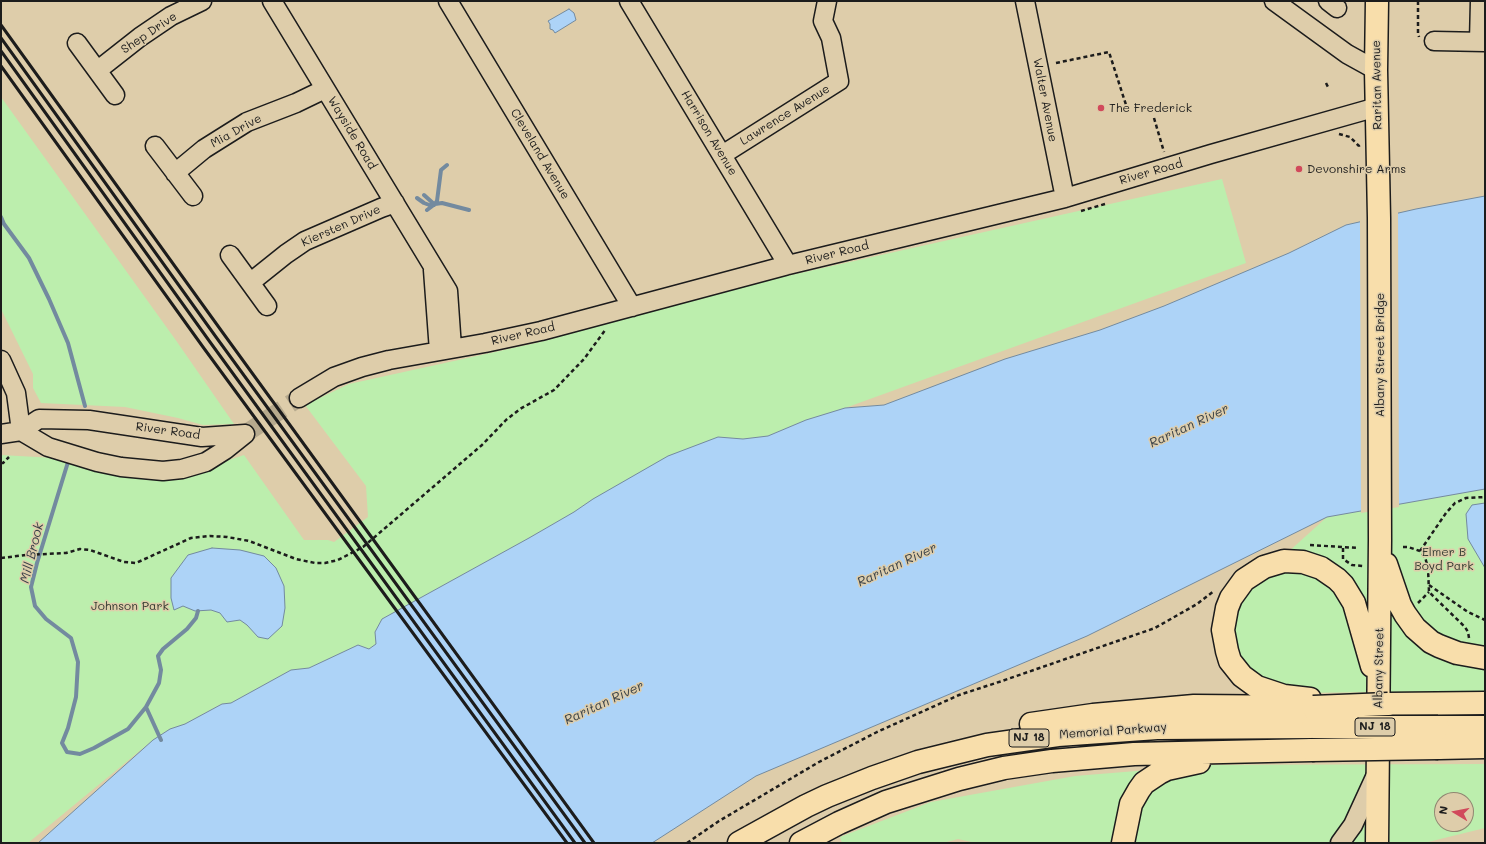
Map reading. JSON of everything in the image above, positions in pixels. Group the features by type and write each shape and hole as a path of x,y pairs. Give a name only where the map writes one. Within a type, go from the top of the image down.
{"main road":[{"name":"Raritan Avenue","path":"1377,1 1376,70 1378,170"},
{"name":"Albany Street Bridge","path":"1378,170 1380,540"},
{"path":"1380,540 1398,600 1405,614 1415,628 1431,642 1439,646 1457,653 1485,658"},
{"name":"Albany Street","path":"1377,843 1378,773 1384,697 1380,540"},
{"path":"1384,697 1354,603 1343,585 1329,573 1312,565 1293,561 1274,563 1264,567 1244,580 1231,598 1223,630 1230,661 1242,676 1257,687 1284,696 1313,711 1384,697 1439,703 1485,704"},
{"name":"Memorial Parkway","path":"739,843 762,829 827,796 872,778 948,754 1010,740 1065,734 1157,728 1313,711 1485,747"},
{"name":"Memorial Parkway","path":"801,843 839,823 886,802 959,779 1004,768 1052,761 1162,752 1312,750 1438,737 1485,727"},
{"path":"1126,838 1130,808 1134,797 1144,783 1158,773 1183,764 1259,750"}],"street":[{"name":"Shep Drive","path":"98,70 171,16 202,1"},
{"name":"Wayside Road","path":"272,1 448,291 445,350"},
{"name":"Cleveland Avenue","path":"448,1 632,307"},
{"name":"Harrison Avenue","path":"629,1 788,264"},
{"path":"813,1 823,21"},
{"path":"823,21 827,1"},
{"name":"Walter Avenue","path":"1025,1 1065,198"},
{"path":"1274,1 1347,54 1376,70"},
{"path":"1434,41 1482,42 1480,1"},
{"name":"Lawrence Avenue","path":"722,155 839,81 831,38 823,21"},
{"path":"77,43 116,95"},
{"name":"Mia Drive","path":"175,173 204,149 247,122 296,103 325,89"},
{"name":"River Road","path":"299,398 334,377 362,367 389,360 541,331 788,264 1065,198 1211,154 1377,107"},
{"path":"155,146 193,196"},
{"name":"Kiersten Drive","path":"251,282 305,241 381,208 395,204"},
{"path":"230,255 267,306"},
{"path":"1,360 16,393 21,431"},
{"name":"River Road","path":"1,434 21,431 39,419 65,419 89,420 202,437 245,434 225,450 206,462 182,469 163,471 121,467 97,462 48,447 21,431"},
{"path":"1340,843 1353,825 1378,773"}],"path":[{"path":"1418,1 1418,36 1424,41 1434,41"},
{"path":"1056,63 1109,52 1127,108"},
{"path":"1326,83 1329,89"},
{"path":"1154,118 1164,152"},
{"path":"1337,133 1350,136 1359,146 1360,154"},
{"path":"1,558 26,554 66,553 80,549 90,550 124,562 136,563 191,538 227,536 249,541 296,559 315,563 325,563 338,560 363,547 482,445 506,420 520,409 554,390 584,359 603,335 607,327"},
{"path":"1,463 4,463 9,457"},
{"path":"1420,551 1446,513 1455,503 1466,498 1485,496"},
{"path":"1309,545 1358,548"},
{"path":"1402,548 1408,547 1420,551 1425,557 1428,568 1429,592 1465,627 1469,636 1468,640"},
{"path":"1343,548 1344,559 1352,566 1363,566"},
{"path":"1429,585 1468,612 1485,620"},
{"path":"688,843 719,821 819,762 877,732 958,695 1155,628 1197,604 1215,590"},
{"path":"1417,603 1429,592"}],"green space":[{"path":"1,97 175,339 234,424 203,425 125,407 41,403 33,388 33,374 1,309"},
{"name":"Johnson Park","path":"1222,179 1246,263 845,408 806,420 768,436 743,439 718,437 593,499 574,512 529,538 382,619 375,632 376,644 369,649 358,645 309,668 291,670 231,703 221,704 185,724 170,729 153,740 28,843 1,843 1,455 55,458 105,473 147,478 181,476 244,455 304,540 328,540 334,542 368,517 366,486 305,405 349,384 536,343 778,278"},
{"name":"Elmer B Boyd Park","path":"1485,489 1485,691 1292,693 1254,679 1232,644 1236,605 1247,589 1327,517"},
{"path":"1485,764 1485,828 1474,831 1474,792 1434,792 1434,832 1469,832 1424,843 976,843 958,839 943,843 842,843 840,837 931,802 1075,776 1210,765"}],"water":[{"path":"569,9 574,13 576,20 555,33 550,29 550,24 548,21"},
{"name":"Raritan River","path":"1485,196 1485,489 1327,517 1087,636 756,776 652,843 38,843 153,740 170,729 185,724 222,704 231,703 291,670 309,668 358,645 369,649 376,644 375,632 382,619 529,538 668,456 718,437 743,439 768,436 806,420 845,408 884,405 1005,359 1100,330 1164,306 1289,253 1346,225 1416,209"},
{"path":"1485,503 1485,568 1468,539 1466,514 1472,505"},
{"path":"212,548 240,550 264,556 276,568 284,586 285,608 282,626 268,639 258,637 240,620 227,622 220,613 211,610 195,611 183,606 174,610 171,598 171,578 188,555"}],"pier":[{"path":"1398,211 1399,507 1361,513 1360,220"}],"waterway":[{"path":"434,205 437,201 441,170 447,165"},
{"path":"424,195 434,204 432,206"},
{"path":"417,198 432,206"},
{"path":"427,210 435,204 442,203 469,210"},
{"name":"Mill Brook","path":"1,217 4,224 29,258 49,299 68,343 85,406"},
{"name":"Mill Brook","path":"68,462 31,587 35,606 46,619 71,638 78,662 76,697 68,728 62,743 67,752 80,754 128,729 146,707"},
{"path":"161,740 146,707 159,683 161,670 158,656 163,649 187,629 196,618 198,611"}],"tunnel":[{"path":"245,434 299,398"}],"railway":[{"path":"1,25 594,843"},
{"path":"1,38 216,337 585,843"},
{"path":"1,51 210,342 575,843"},
{"path":"1,66 203,347 567,843"}],"place":[{"name":"The Frederick","path":"1101,108"},
{"name":"Devonshire Arms","path":"1299,169"}]}
